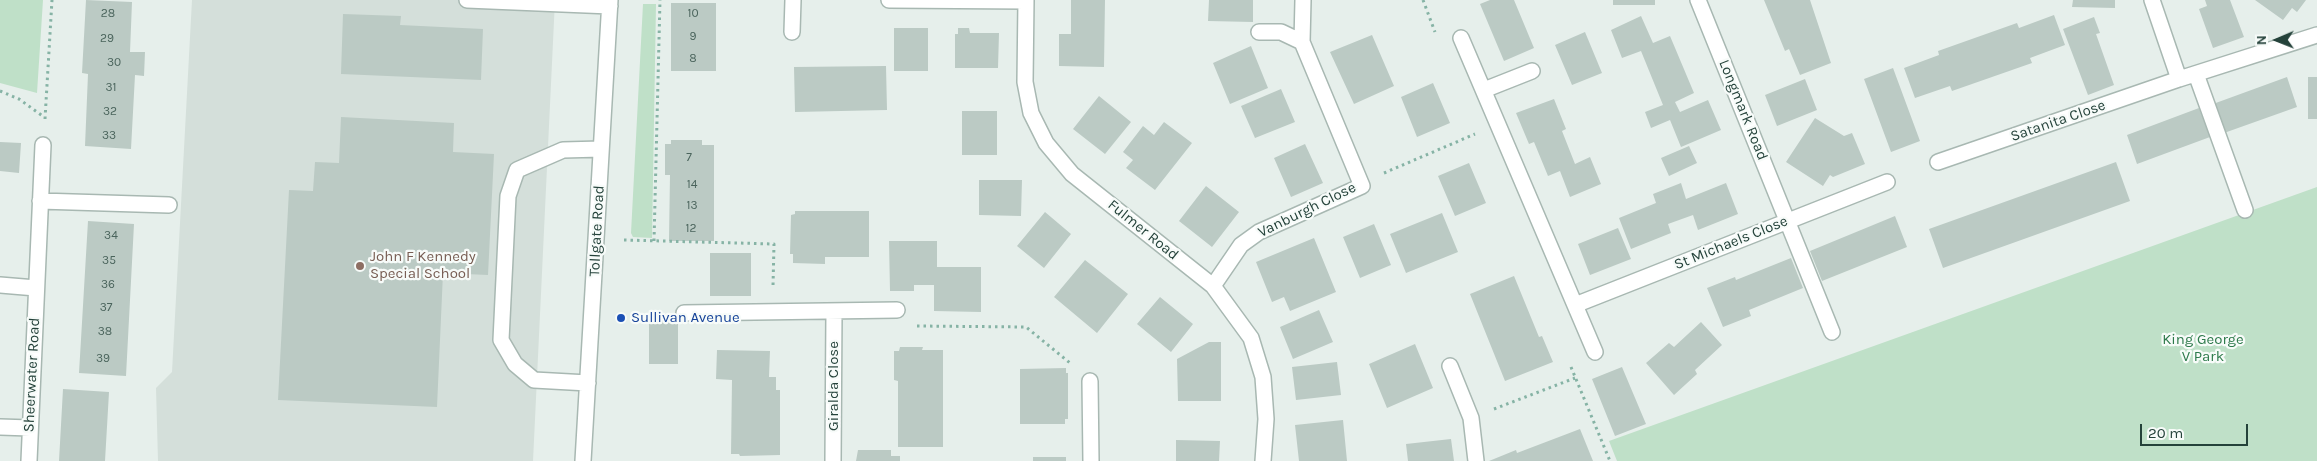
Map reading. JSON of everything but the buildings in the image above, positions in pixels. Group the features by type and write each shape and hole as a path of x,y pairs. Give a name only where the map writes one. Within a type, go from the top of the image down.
{"street":[{"path":"467,0 610,3"},
{"path":"792,0 792,32"},
{"path":"889,0 1026,1"},
{"name":"Vanburgh Close","path":"1213,286 1241,245 1260,232 1362,186 1302,42 1303,0"},
{"name":"Longmark Road","path":"1698,0 1832,332"},
{"path":"2152,0 2179,79"},
{"name":"Fulmer Road","path":"1026,1 1025,82 1031,113 1046,143 1072,174 1213,286 1251,338 1263,377 1266,419 1263,461"},
{"name":"Tollgate Road","path":"583,461 610,3"},
{"path":"1259,32 1281,32 1302,42"},
{"name":"Satanita Close","path":"1938,162 2179,79 2317,35"},
{"path":"1461,38 1595,352"},
{"path":"1484,90 1532,71"},
{"path":"2196,74 2245,210"},
{"name":"Sheerwater Road","path":"28,461 43,145"},
{"path":"588,383 534,380 515,364 501,340 508,196 518,170 563,150 601,149"},
{"name":"St Michaels Close","path":"1575,305 1887,182"},
{"path":"40,201 169,205"},
{"path":"0,285 36,288"},
{"path":"684,313 897,310"},
{"name":"Giralda Close","path":"833,461 834,311"},
{"path":"1450,366 1471,418 1476,461"},
{"path":"1090,381 1091,461"},
{"path":"0,427 30,428"}],"path":[{"path":"43,145 52,0"},
{"path":"654,241 660,0"},
{"path":"1422,0 1436,35"},
{"path":"0,91 19,99 45,117"},
{"path":"1362,186 1402,164 1476,133"},
{"path":"624,240 774,244 773,312"},
{"path":"897,310 898,326 1026,327 1090,381"},
{"path":"1471,418 1575,378 1610,461"}],"shaded area":[{"name":"John F Kennedy Special School","path":"192,0 555,0 533,461 158,461 156,388 172,372"}],"green space":[{"path":"0,0 43,0 37,93 0,83"},
{"path":"643,4 656,4 652,238 633,237 631,233"},
{"name":"King George V Park","path":"2317,187 2317,461 1617,461 1609,441"}],"place":[{"name":"John F Kennedy Special School","path":"360,266"},
{"name":"Sullivan Avenue","path":"621,318"}]}
